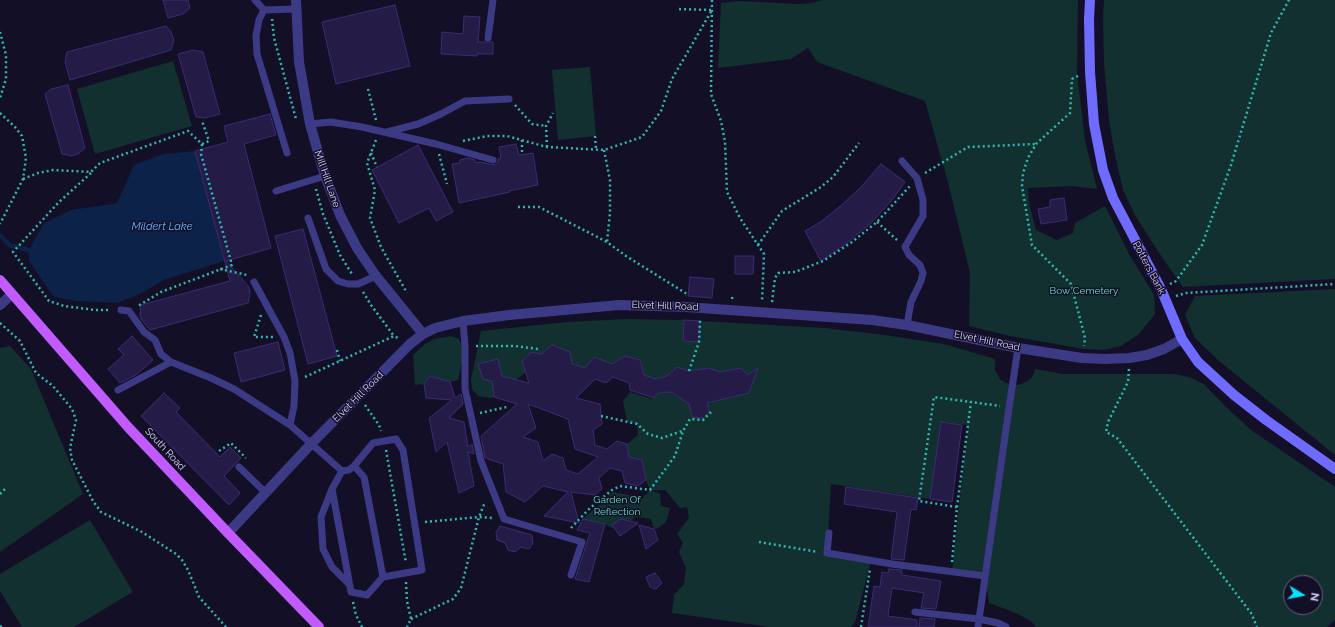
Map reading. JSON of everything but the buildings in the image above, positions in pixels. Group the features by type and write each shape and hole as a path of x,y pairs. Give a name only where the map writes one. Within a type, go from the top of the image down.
{"main road":[{"name":"South Road","path":"0,280 128,427 319,627"}],"street":[{"name":"Potters Bank","path":"1090,0 1090,72 1094,124 1103,170 1113,198 1166,301 1182,339 1198,362 1234,395 1266,420 1335,469"},
{"name":"Mill Hill Lane","path":"296,5 299,62 310,124 325,176 340,215 357,248 376,276 423,334"},
{"path":"0,306 12,294"},
{"name":"Elvet Hill Road","path":"228,533 311,444 410,344 423,334 435,328 463,321 509,315 619,305 653,305 872,320 907,325 1018,348 1082,358 1105,359 1129,358 1147,355 1164,349 1182,339"}],"lane":[{"path":"255,0 264,10"},
{"path":"488,38 493,0"},
{"path":"264,10 296,5"},
{"path":"264,10 259,20 256,36 257,54 287,153"},
{"path":"383,132 418,124 465,101 509,99"},
{"path":"310,124 331,122 362,126 493,160"},
{"path":"902,161 917,178 923,200 923,216 905,247 909,255 920,265 923,273 921,281 911,302 907,325"},
{"path":"276,191 325,176"},
{"path":"308,218 326,268 338,281 348,284 358,284 376,276"},
{"path":"252,279 284,337 290,353 295,381 294,406 290,425"},
{"path":"125,310 144,332 156,340 161,354 171,362 234,389 290,425 342,471 349,470 354,466 373,443 396,439 403,450 422,570 383,577 367,595 351,592 332,488"},
{"path":"463,321 465,346 465,389 470,414 481,461 504,519 563,538 582,542 571,575"},
{"path":"978,627 1018,348"},
{"path":"118,390 171,362"},
{"path":"354,466 364,477 383,577"},
{"path":"239,467 265,492"},
{"path":"342,471 332,488 321,517 323,549 332,568 349,584"},
{"path":"829,533 827,554 985,576"},
{"path":"915,612 980,619 998,623 1006,627"}],"path":[{"path":"712,0 711,94 721,121 725,142 727,192 740,218 764,254 766,312"},
{"path":"1160,289 1176,282 1202,245 1231,165 1271,33 1289,0"},
{"path":"676,8 712,10"},
{"path":"463,140 492,136 506,136 547,146 604,150 642,137 660,111 672,79 712,10"},
{"path":"0,32 6,55 6,79 0,98"},
{"path":"1082,358 1085,338 1071,284 1032,245 1022,186 1023,173 1028,158 1036,144 1070,113 1072,79 1090,72"},
{"path":"368,89 383,132 371,152 367,163 375,190 370,218 381,247 409,298"},
{"path":"509,99 520,109 532,124 546,126"},
{"path":"0,113 22,136 26,158 23,179 0,224"},
{"path":"547,146 546,126 553,113"},
{"path":"202,121 209,141 202,144"},
{"path":"188,131 202,144 201,154 232,265 161,292 125,310 95,310 64,306 49,302 13,252 59,202 100,163 188,131"},
{"path":"595,136 596,149"},
{"path":"522,140 522,155"},
{"path":"436,144 447,184"},
{"path":"758,245 782,211 833,178 859,144"},
{"path":"766,312 775,278 778,273 795,272 823,261 852,242 877,222 917,178 968,147 1036,144"},
{"path":"604,150 610,180 610,213 607,242"},
{"path":"371,152 377,167"},
{"path":"23,179 38,173 53,170 91,172"},
{"path":"518,207 539,207 607,242 626,256 687,294"},
{"path":"877,222 905,247"},
{"path":"220,269 252,279"},
{"path":"1166,301 1186,293 1335,284"},
{"path":"265,301 254,337 284,337"},
{"path":"689,371 699,342 702,308"},
{"path":"0,323 20,341 36,372 53,386 72,409 76,420 70,448 72,460 93,501 101,512 142,532 176,554 188,570 200,597 226,627"},
{"path":"295,381 394,336 410,344"},
{"path":"465,346 515,346 538,349"},
{"path":"337,350 340,361"},
{"path":"1129,358 1128,382 1108,422 1106,432 1117,438 1251,613 1257,627"},
{"path":"957,507 919,500 934,397 1009,408"},
{"path":"358,398 365,405 379,425 384,440 406,566 407,601 411,619"},
{"path":"952,571 957,507 971,402"},
{"path":"470,414 507,407"},
{"path":"563,538 589,509 612,490 620,486 650,490 675,456 683,431 690,419 704,420 711,412"},
{"path":"601,416 637,424 648,434 662,438 683,431"},
{"path":"219,451 231,443 246,458 239,467"},
{"path":"0,494 5,489"},
{"path":"407,627 411,619 453,599 461,588 479,516 486,501"},
{"path":"414,523 479,516 504,519"},
{"path":"759,542 827,554"},
{"path":"861,627 871,561"},
{"path":"351,592 356,615 362,627"}],"green space":[{"name":"Bow Cemetery","path":"822,0 1078,0 1077,72 1085,140 1097,189 1073,186 1028,188 1029,203 1036,230 1057,240 1073,233 1075,223 1105,206 1129,254 1154,295 1155,314 1139,334 1121,346 1104,350 1084,349 1010,336 969,326 970,273 949,186 925,101 817,62 808,48 791,59 718,68 721,3 739,1 797,4 812,3"},
{"path":"1104,0 1335,0 1335,279 1183,287 1135,215 1123,190 1109,120 1104,64"},
{"path":"173,61 192,126 95,154 77,89"},
{"path":"590,67 596,136 558,140 552,70"},
{"path":"1335,289 1335,455 1219,361 1195,338 1185,315 1195,296"},
{"name":"Garden Of Reflection","path":"626,319 684,320 683,341 699,342 700,321 825,328 944,344 995,359 995,370 1000,379 1006,383 1019,385 1028,381 1033,376 1035,369 1063,374 1174,374 1189,377 1204,384 1251,430 1335,487 1335,620 1327,627 1036,627 1031,621 1016,613 989,603 985,576 952,571 968,425 941,422 930,499 831,484 827,553 871,561 855,622 851,627 769,627 672,613 674,595 684,584 686,568 679,552 683,543 677,534 689,518 687,507 680,508 665,490 651,490 660,494 661,506 670,508 666,522 658,528 654,529 651,519 636,517 630,521 621,519 616,523 615,529 605,524 583,519 613,492 629,495 635,500 642,499 650,490 646,480 642,460 629,457 627,444 638,435 637,424 627,422 623,401 630,392 652,399 658,393 671,392 688,395 692,416 704,418 709,412 707,403 749,393 754,379 750,374 748,375 741,368 720,372 708,368 689,371 677,367 667,376 656,379 652,377 646,381 637,381 644,375 640,360 625,356 612,364 594,357 585,368 572,364 569,352 552,345 541,354 532,352 523,361 526,372 516,380 502,376 478,364 483,379 497,382 494,397 478,396 472,389 471,380 481,331 567,322"},
{"path":"451,336 459,339 463,348 458,380 450,382 430,376 424,384 415,385 413,355 425,344 434,339"},
{"path":"10,346 31,369 83,494 0,552 0,348"},
{"path":"90,520 133,592 74,627 22,627 0,591 0,574"}],"water":[{"name":"Mildert Lake","path":"195,151 224,261 164,280 140,294 117,303 76,301 54,297 29,261 29,250 44,223 71,210 117,203 134,165 163,154"}],"waterway":[{"path":"0,235 9,245 29,250"}]}
